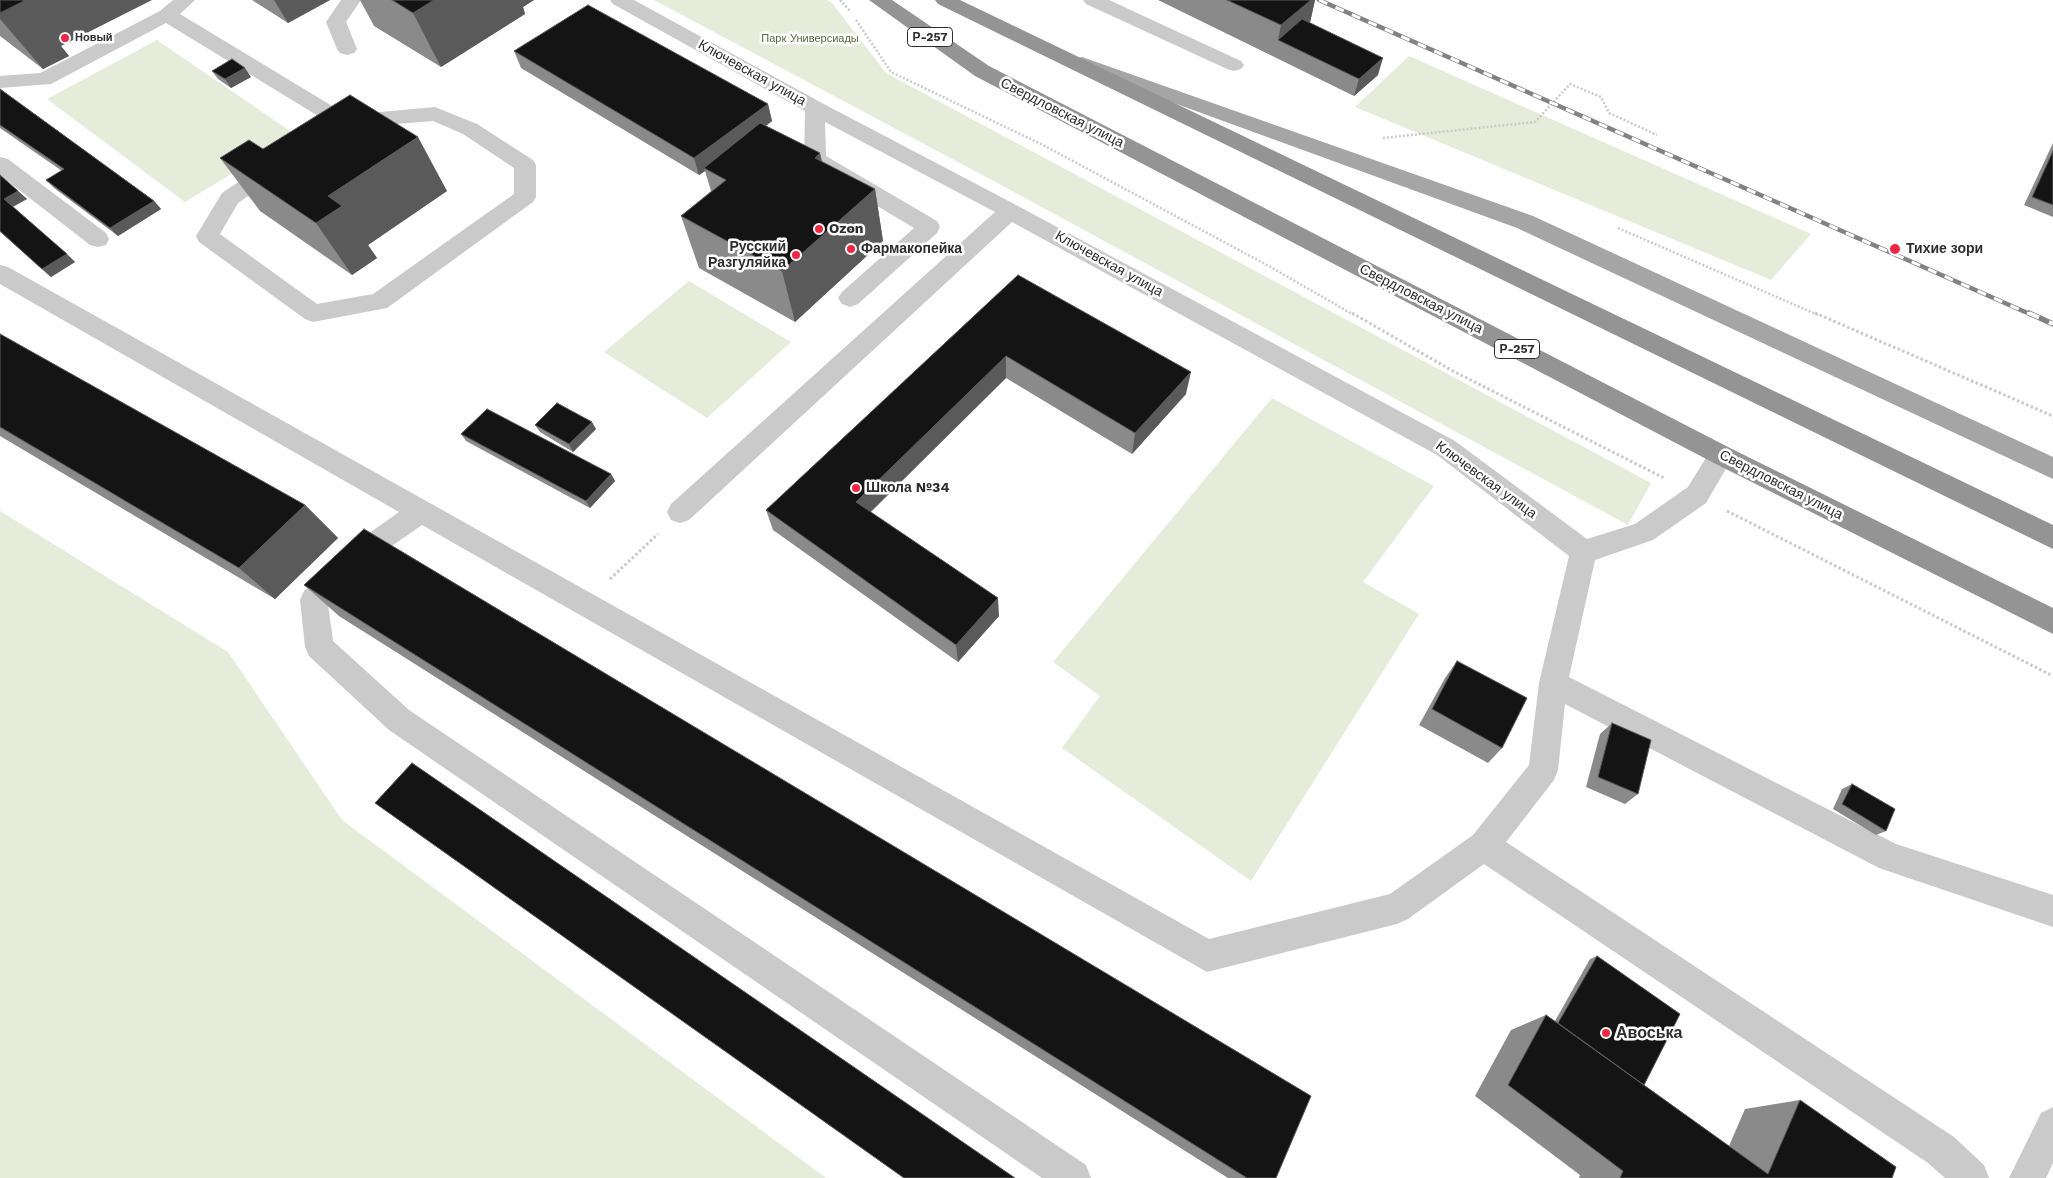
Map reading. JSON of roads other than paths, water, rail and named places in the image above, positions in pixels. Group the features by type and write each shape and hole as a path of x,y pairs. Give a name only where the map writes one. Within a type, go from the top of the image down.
{"highway":[{"name":"Свердловская улица","path":"879,0 982,71 1721,455 2053,622"},
{"path":"945,0 2053,538"}],"main road":[{"path":"1046,50 1525,222 2053,469"}],"street":[{"path":"0,82 44,79 167,15 185,0"},
{"path":"347,48 336,22 351,0"},
{"name":"Ключевская улица","path":"620,0 815,108 1010,210 1446,448 1583,552"},
{"path":"1094,0 1234,65"},
{"path":"167,15 343,122 435,114 470,129 525,165 525,197 379,302 313,312 207,236 230,198 343,122"},
{"path":"815,108 815,159 928,226 850,298"},
{"path":"0,164 98,238"},
{"path":"680,512 1010,210"},
{"path":"0,273 1207,956 1397,908 1484,846 1543,770 1553,683 1583,552 1644,532 1697,495 1721,455"},
{"path":"420,512 377,542 314,600 319,647 399,720 1073,1178"},
{"path":"1553,683 1890,857 2053,911"},
{"path":"1484,846 1933,1144 1971,1178"},
{"path":"2027,1178 2053,1125"}],"railway":[{"path":"1319,0 2032,315"},
{"path":"2029,313 2053,324"}],"place":[{"name":"Новый","path":"65,38"},
{"name":"Ozon","path":"819,229"},
{"name":"Фармакопейка","path":"851,249"},
{"name":"Тихие зори","path":"1895,249"},
{"name":"Русский Разгуляйка","path":"796,255"},
{"name":"Школа №34","path":"856,488"},
{"name":"Авоська","path":"1606,1033"}],"park label":[{"name":"Парк Универсиады","path":"810,39"}]}
